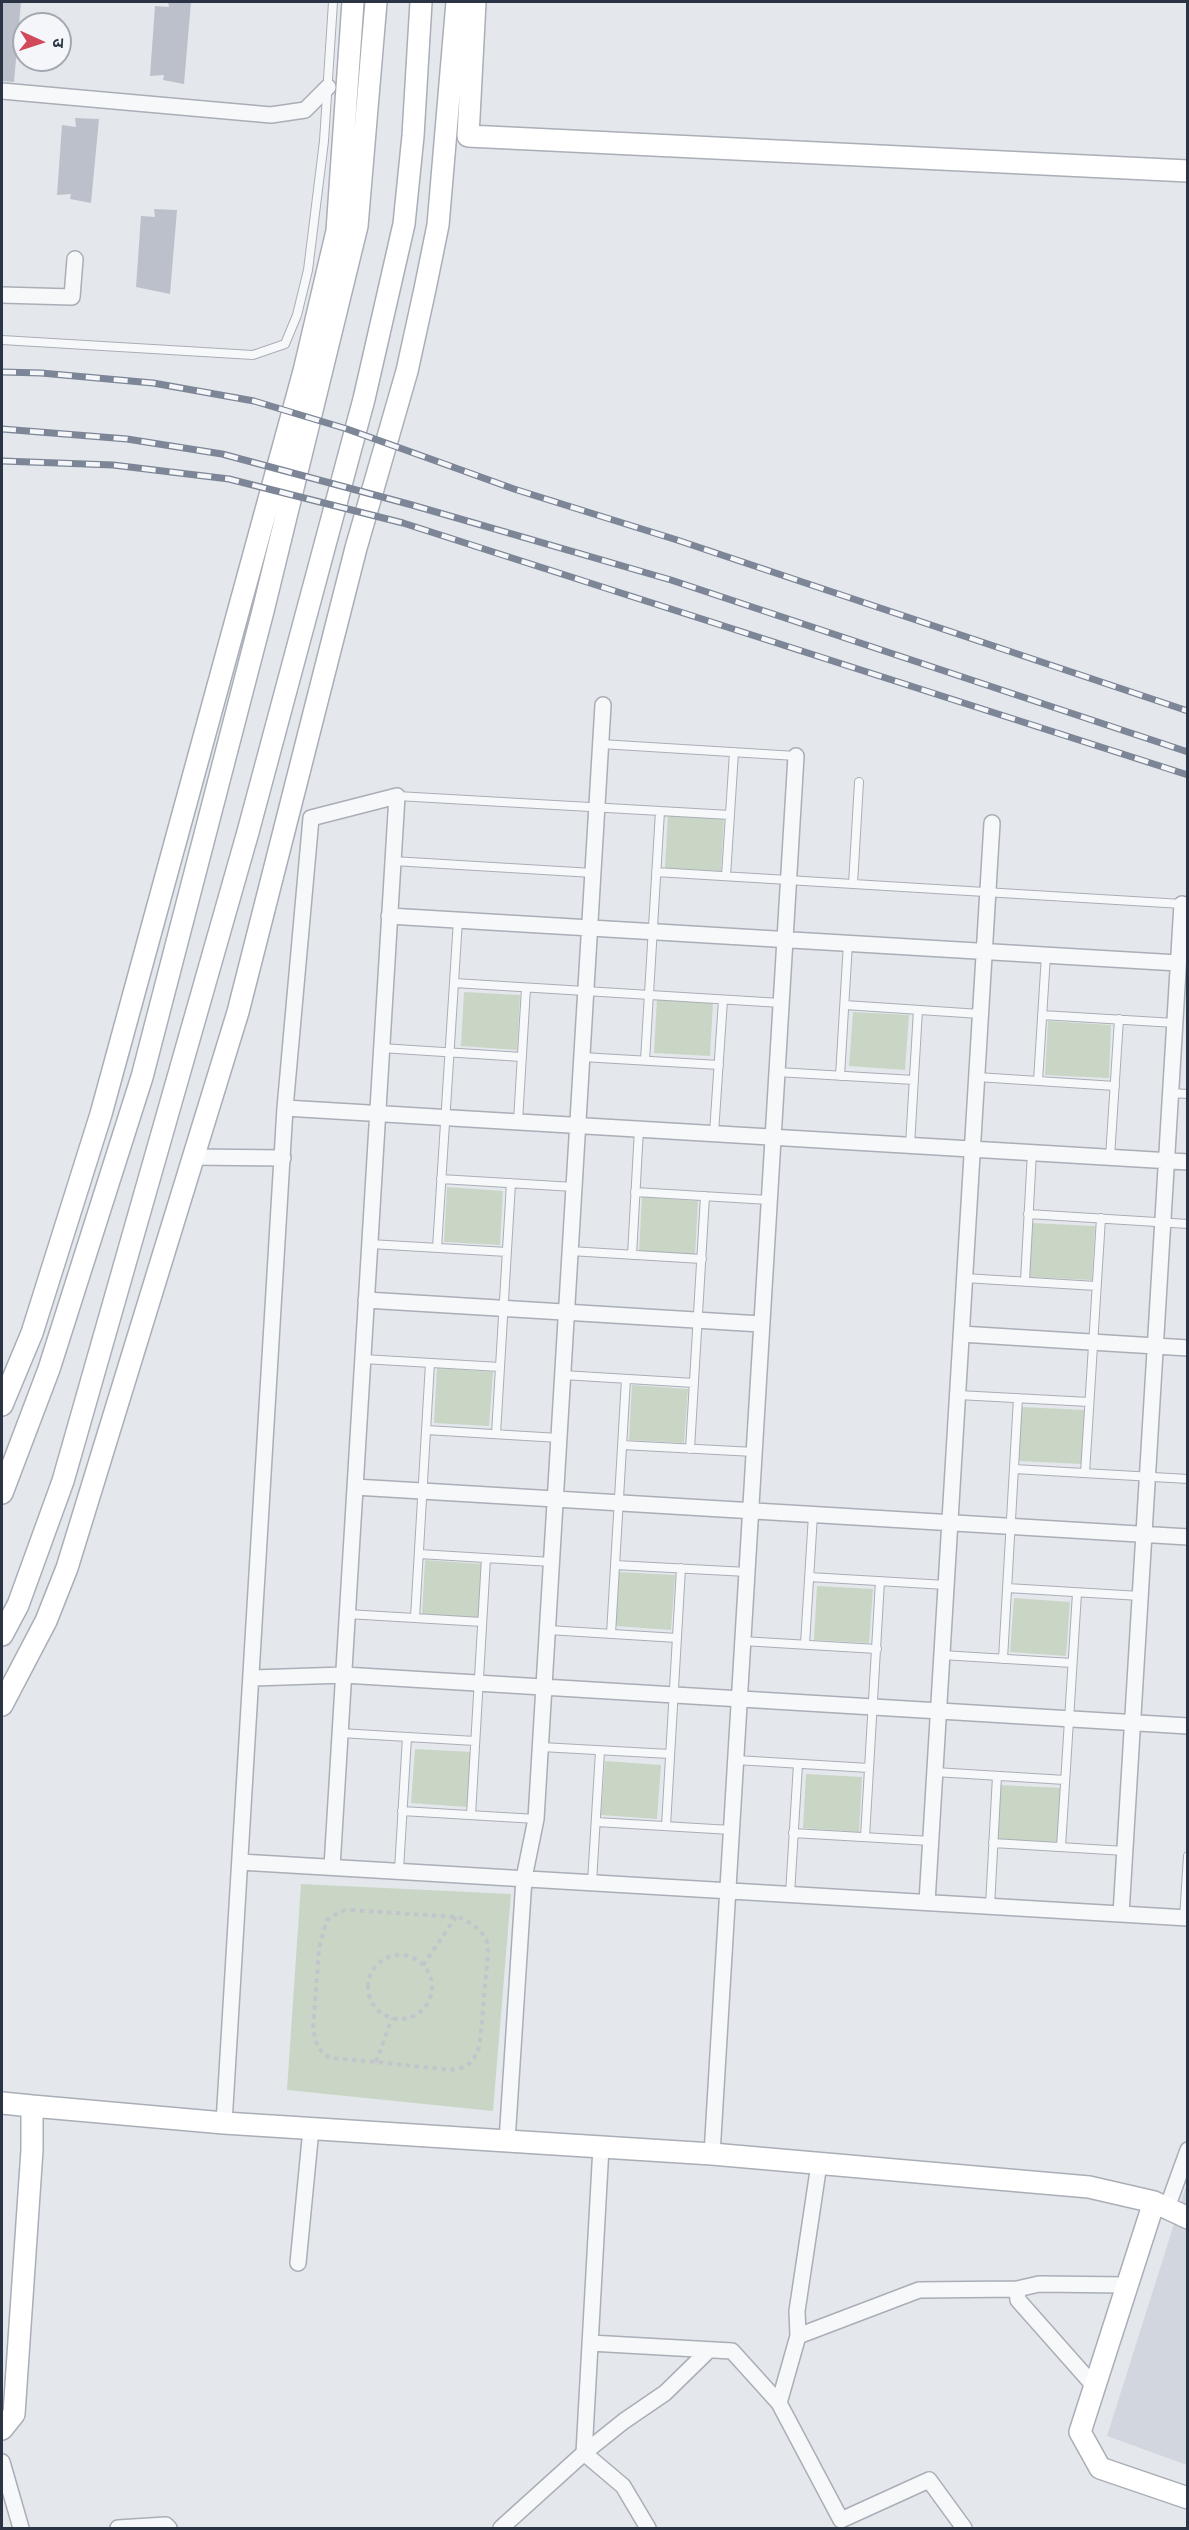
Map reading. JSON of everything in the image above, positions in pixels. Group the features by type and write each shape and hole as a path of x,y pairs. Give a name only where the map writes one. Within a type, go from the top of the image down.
{"street":[{"path":"2,1404 32,1333 101,1114 304,371 337,231 354,2"},
{"path":"2,1493 49,1369 142,1077 266,599 357,226 376,2"},
{"path":"2,1635 18,1605 63,1481 248,832 364,399 404,225 413,136 421,2"},
{"path":"2,1705 46,1621 67,1568 238,1012 356,548 407,371 438,225 457,2"},
{"path":"475,2 468,136 1188,171"},
{"path":"2,91 271,115 304,110 328,87"},
{"path":"2,295 72,297 75,260"},
{"path":"507,2141 524,1878 536,1819 541,1747 603,705"},
{"path":"712,2154 796,756"},
{"path":"224,2123 253,1678 285,1108 311,818 397,796 332,1867"},
{"path":"927,1902 992,823"},
{"path":"1121,1914 1182,904"},
{"path":"389,916 1178,963"},
{"path":"285,1108 1188,1162"},
{"path":"193,1157 283,1158"},
{"path":"366,1300 761,1324"},
{"path":"961,1334 1188,1348"},
{"path":"355,1487 1188,1537"},
{"path":"253,1678 344,1675 1188,1726"},
{"path":"240,1862 1186,1918"},
{"path":"2,2103 224,2123 712,2154 1089,2187 1160,2205 1188,2218"},
{"path":"2,2429 14,2414 32,2150 32,2106"},
{"path":"298,2264 311,2129"},
{"path":"584,2453 601,2147"},
{"path":"1188,2150 1160,2205 1127,2285 1080,2432 1100,2468 1188,2498"},
{"path":"779,2403 798,2336 797,2311 819,2164"},
{"path":"798,2336 919,2290 1017,2289 1039,2284 1127,2285"},
{"path":"1017,2289 1018,2300 1095,2387"},
{"path":"590,2343 732,2351 779,2403 841,2520 929,2480 964,2529"},
{"path":"501,2529 584,2453 665,2392 709,2350"},
{"path":"584,2453 623,2486 648,2529"},
{"path":"2,2462 21,2529"},
{"path":"118,2529 166,2525 169,2529"}],"lane":[{"path":"2,340 253,355 285,344 297,315 308,270 324,141 333,2"},
{"path":"601,744 796,756"},
{"path":"726,876 734,752"},
{"path":"853,884 859,782"},
{"path":"397,796 730,815"},
{"path":"645,1060 660,811"},
{"path":"393,861 593,873"},
{"path":"656,872 1182,904"},
{"path":"437,1248 458,920"},
{"path":"840,1076 848,943"},
{"path":"1038,1081 1046,955"},
{"path":"454,983 781,1004"},
{"path":"518,1122 526,988"},
{"path":"714,1133 723,1000"},
{"path":"844,1005 980,1014"},
{"path":"910,1145 918,1010"},
{"path":"1042,1015 1175,1023"},
{"path":"1110,1157 1119,1019"},
{"path":"381,1048 522,1057"},
{"path":"582,1056 719,1065"},
{"path":"777,1072 914,1080"},
{"path":"976,1077 1115,1086"},
{"path":"1170,1092 1188,1094"},
{"path":"632,1255 639,1129"},
{"path":"1025,1281 1032,1152"},
{"path":"441,1179 574,1187"},
{"path":"496,1434 511,1183"},
{"path":"635,1192 769,1200"},
{"path":"690,1449 705,1196"},
{"path":"1028,1214 1188,1224"},
{"path":"1085,1473 1101,1218"},
{"path":"370,1244 507,1252"},
{"path":"570,1251 702,1259"},
{"path":"964,1278 1096,1286"},
{"path":"363,1359 500,1367"},
{"path":"415,1618 430,1363"},
{"path":"563,1375 694,1383"},
{"path":"611,1634 626,1379"},
{"path":"958,1395 1089,1402"},
{"path":"1003,1659 1018,1398"},
{"path":"426,1430 559,1438"},
{"path":"622,1445 754,1452"},
{"path":"1014,1469 1188,1479"},
{"path":"805,1644 813,1515"},
{"path":"419,1554 552,1562"},
{"path":"471,1815 486,1558"},
{"path":"615,1565 747,1572"},
{"path":"666,1826 681,1568"},
{"path":"809,1577 946,1585"},
{"path":"865,1837 880,1581"},
{"path":"1007,1588 1140,1596"},
{"path":"1061,1847 1077,1593"},
{"path":"347,1614 482,1622"},
{"path":"548,1630 677,1638"},
{"path":"742,1641 877,1649"},
{"path":"942,1655 1072,1663"},
{"path":"340,1733 475,1741"},
{"path":"399,1870 407,1737"},
{"path":"541,1747 670,1754"},
{"path":"592,1882 600,1751"},
{"path":"736,1760 869,1768"},
{"path":"790,1894 798,1764"},
{"path":"935,1772 1065,1780"},
{"path":"990,1906 997,1776"},
{"path":"402,1811 536,1819"},
{"path":"596,1822 731,1830"},
{"path":"794,1833 931,1841"},
{"path":"993,1843 1125,1851"},
{"path":"1186,1918 1188,1856"}],"path":[{"path":"351,1910 456,1917 464,1919 480,1930 487,1941 488,1952 478,2052 465,2067 450,2070 332,2058 324,2055 316,2045 313,2030 319,1948 327,1920 341,1911 351,1910"},
{"path":"423,1965 456,1917"},
{"path":"395,1956 415,1959 423,1965 432,1983 428,2004 412,2017 402,2019 392,2018 375,2006 370,1996 371,1975 376,1966 385,1959 395,1956"},
{"path":"376,2062 392,2018"}],"shaded area":[{"path":"1187,2183 1187,2465 1107,2436"}],"green space":[{"path":"668,814 724,817 721,871 665,868"},
{"path":"464,992 520,995 517,1050 461,1046"},
{"path":"657,998 713,1002 710,1056 654,1053"},
{"path":"853,1012 909,1015 905,1070 849,1066"},
{"path":"1048,1021 1111,1025 1109,1078 1045,1075"},
{"path":"447,1187 503,1191 500,1245 444,1242"},
{"path":"642,1197 698,1201 695,1255 639,1252"},
{"path":"1031,1223 1095,1226 1092,1280 1029,1277"},
{"path":"437,1368 493,1372 489,1426 434,1423"},
{"path":"632,1385 688,1389 684,1443 629,1440"},
{"path":"1021,1407 1085,1410 1082,1464 1019,1461"},
{"path":"425,1560 482,1564 478,1618 422,1615"},
{"path":"619,1572 675,1575 671,1630 615,1626"},
{"path":"817,1586 873,1589 869,1643 814,1640"},
{"path":"1014,1598 1070,1602 1066,1656 1010,1652"},
{"path":"415,1749 471,1752 467,1807 411,1803"},
{"path":"605,1761 661,1765 657,1819 601,1815"},
{"path":"806,1774 862,1777 859,1832 803,1828"},
{"path":"998,1785 1062,1788 1059,1842 995,1839"},
{"path":"301,1884 511,1894 493,2111 287,2090"}],"building":[{"path":"2,2 21,2 20,12 12,12 14,82 2,81"},
{"path":"168,2 191,2 184,84 163,80 164,75 150,76 155,6 169,7"},
{"path":"75,118 99,119 91,203 70,199 71,194 57,195 62,125 76,127"},
{"path":"154,209 177,210 170,294 136,287 141,216 155,217"}],"railway":[{"path":"2,372 41,373 153,383 254,401 347,429 514,489 677,540 1188,711"},
{"path":"2,429 127,439 222,454 412,505 671,580 1188,752"},
{"path":"2,461 113,465 229,479 403,523 1188,775"}]}
